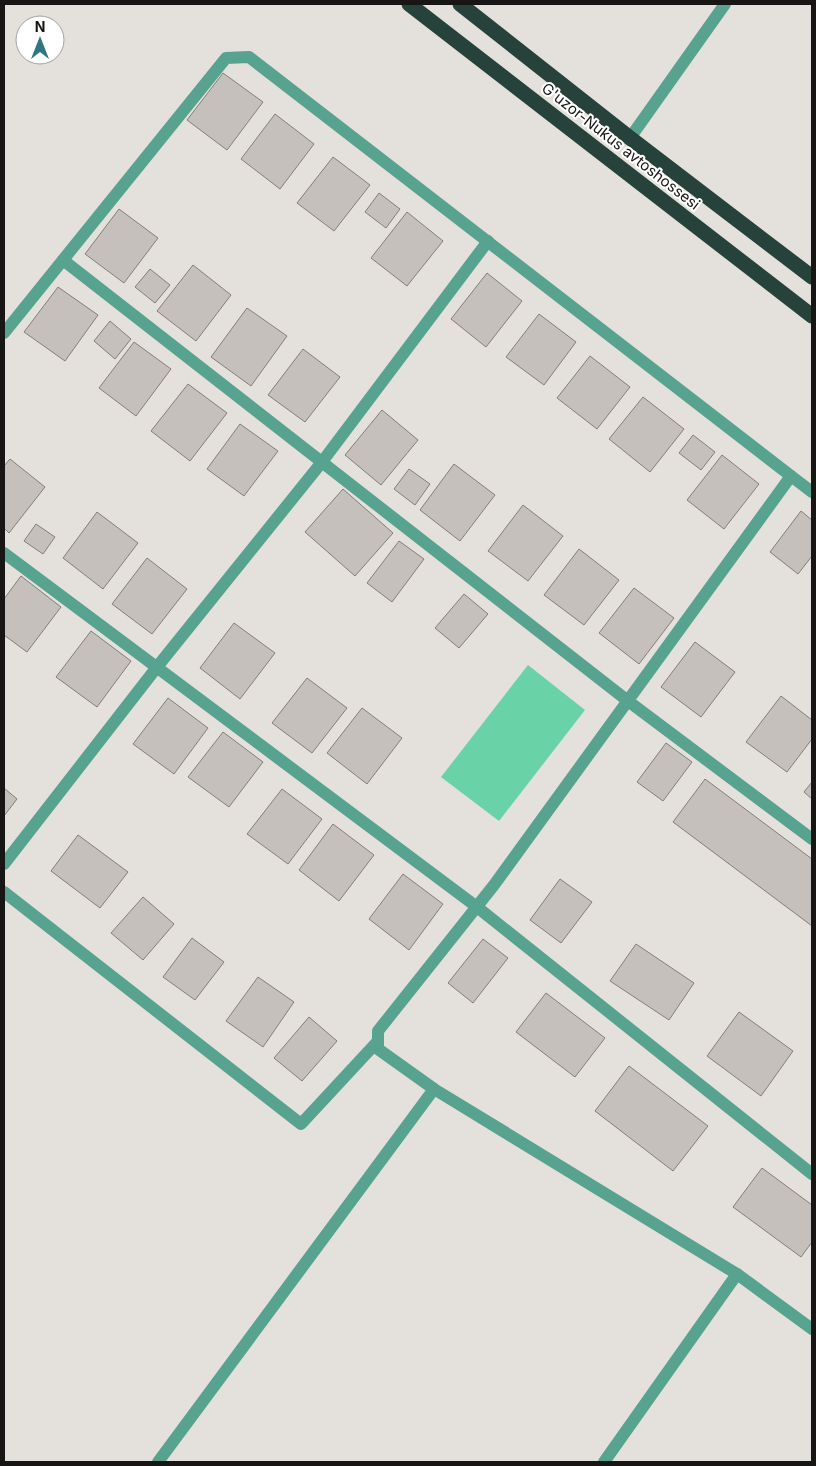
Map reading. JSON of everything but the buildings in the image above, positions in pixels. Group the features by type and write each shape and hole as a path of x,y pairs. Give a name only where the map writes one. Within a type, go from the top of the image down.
{"highway":[{"name":"G'uzor-Nukus avtoshossesi","path":"409,4 812,316"},
{"name":"G'uzor-Nukus avtoshossesi","path":"460,4 630,138 812,276"}],"lane":[{"path":"630,138 725,4"},
{"path":"4,333 226,58 249,57 812,492"},
{"path":"4,864 157,667 322,462 488,241"},
{"path":"63,260 628,701 812,839"},
{"path":"791,476 477,907 378,1031 378,1049 434,1089 737,1274 812,1329"},
{"path":"4,553 477,907 812,1174"},
{"path":"4,892 301,1124 378,1041"},
{"path":"158,1462 434,1089"},
{"path":"604,1462 737,1274"}],"green space":[{"path":"528,665 585,710 499,821 441,777"}]}
